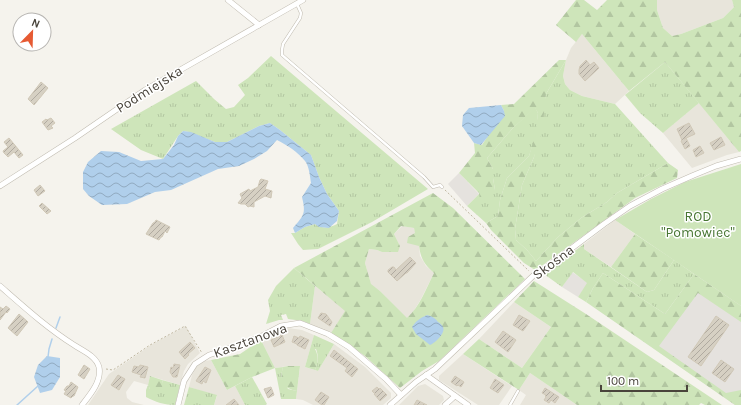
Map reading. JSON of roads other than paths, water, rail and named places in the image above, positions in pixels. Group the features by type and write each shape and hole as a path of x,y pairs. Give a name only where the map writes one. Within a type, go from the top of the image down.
{"street":[{"path":"228,0 259,25"},
{"name":"Podmiejska","path":"0,186 75,138 145,90 303,0"},
{"name":"Skośna","path":"390,405 416,382 435,369 534,276 604,224 636,203 662,189 714,166 741,159"},
{"path":"0,286 48,328 92,357 99,367 100,375 96,384 82,405"},
{"name":"Kasztanowa","path":"178,405 184,381 195,364 209,355 260,337 281,326 300,323 328,334 348,347 386,379 401,395"},
{"path":"426,375 468,405"},
{"path":"445,405 455,396"}],"lane":[{"path":"297,4 301,13 300,18 283,44 282,55 424,177 433,187 440,185 442,187"},
{"path":"510,405 518,391"}],"water":[{"path":"501,105 505,116 481,145 474,143 462,126 463,115 469,108"},
{"path":"270,123 311,155 327,194 339,211 337,221 329,228 319,227 315,224 305,227 295,233 293,228 302,217 304,211 302,197 311,183 310,174 306,163 302,158 292,149 277,140 267,151 239,166 218,169 171,190 155,192 127,204 102,205 89,196 83,189 83,172 88,162 101,151 119,152 141,161 163,159 183,131 191,132 215,142 227,142 259,126"},
{"path":"427,315 435,318 444,329 440,338 430,345 416,334 412,327 418,320"},
{"path":"47,356 60,358 60,377 52,390 40,393 34,377 38,365"}],"waterway":[{"path":"56,328 60,317"},
{"path":"48,357 52,339"},
{"path":"17,405 38,386"}],"park label":[{"name":"ROD \"Pomowiec\"","path":"698,224"}]}
